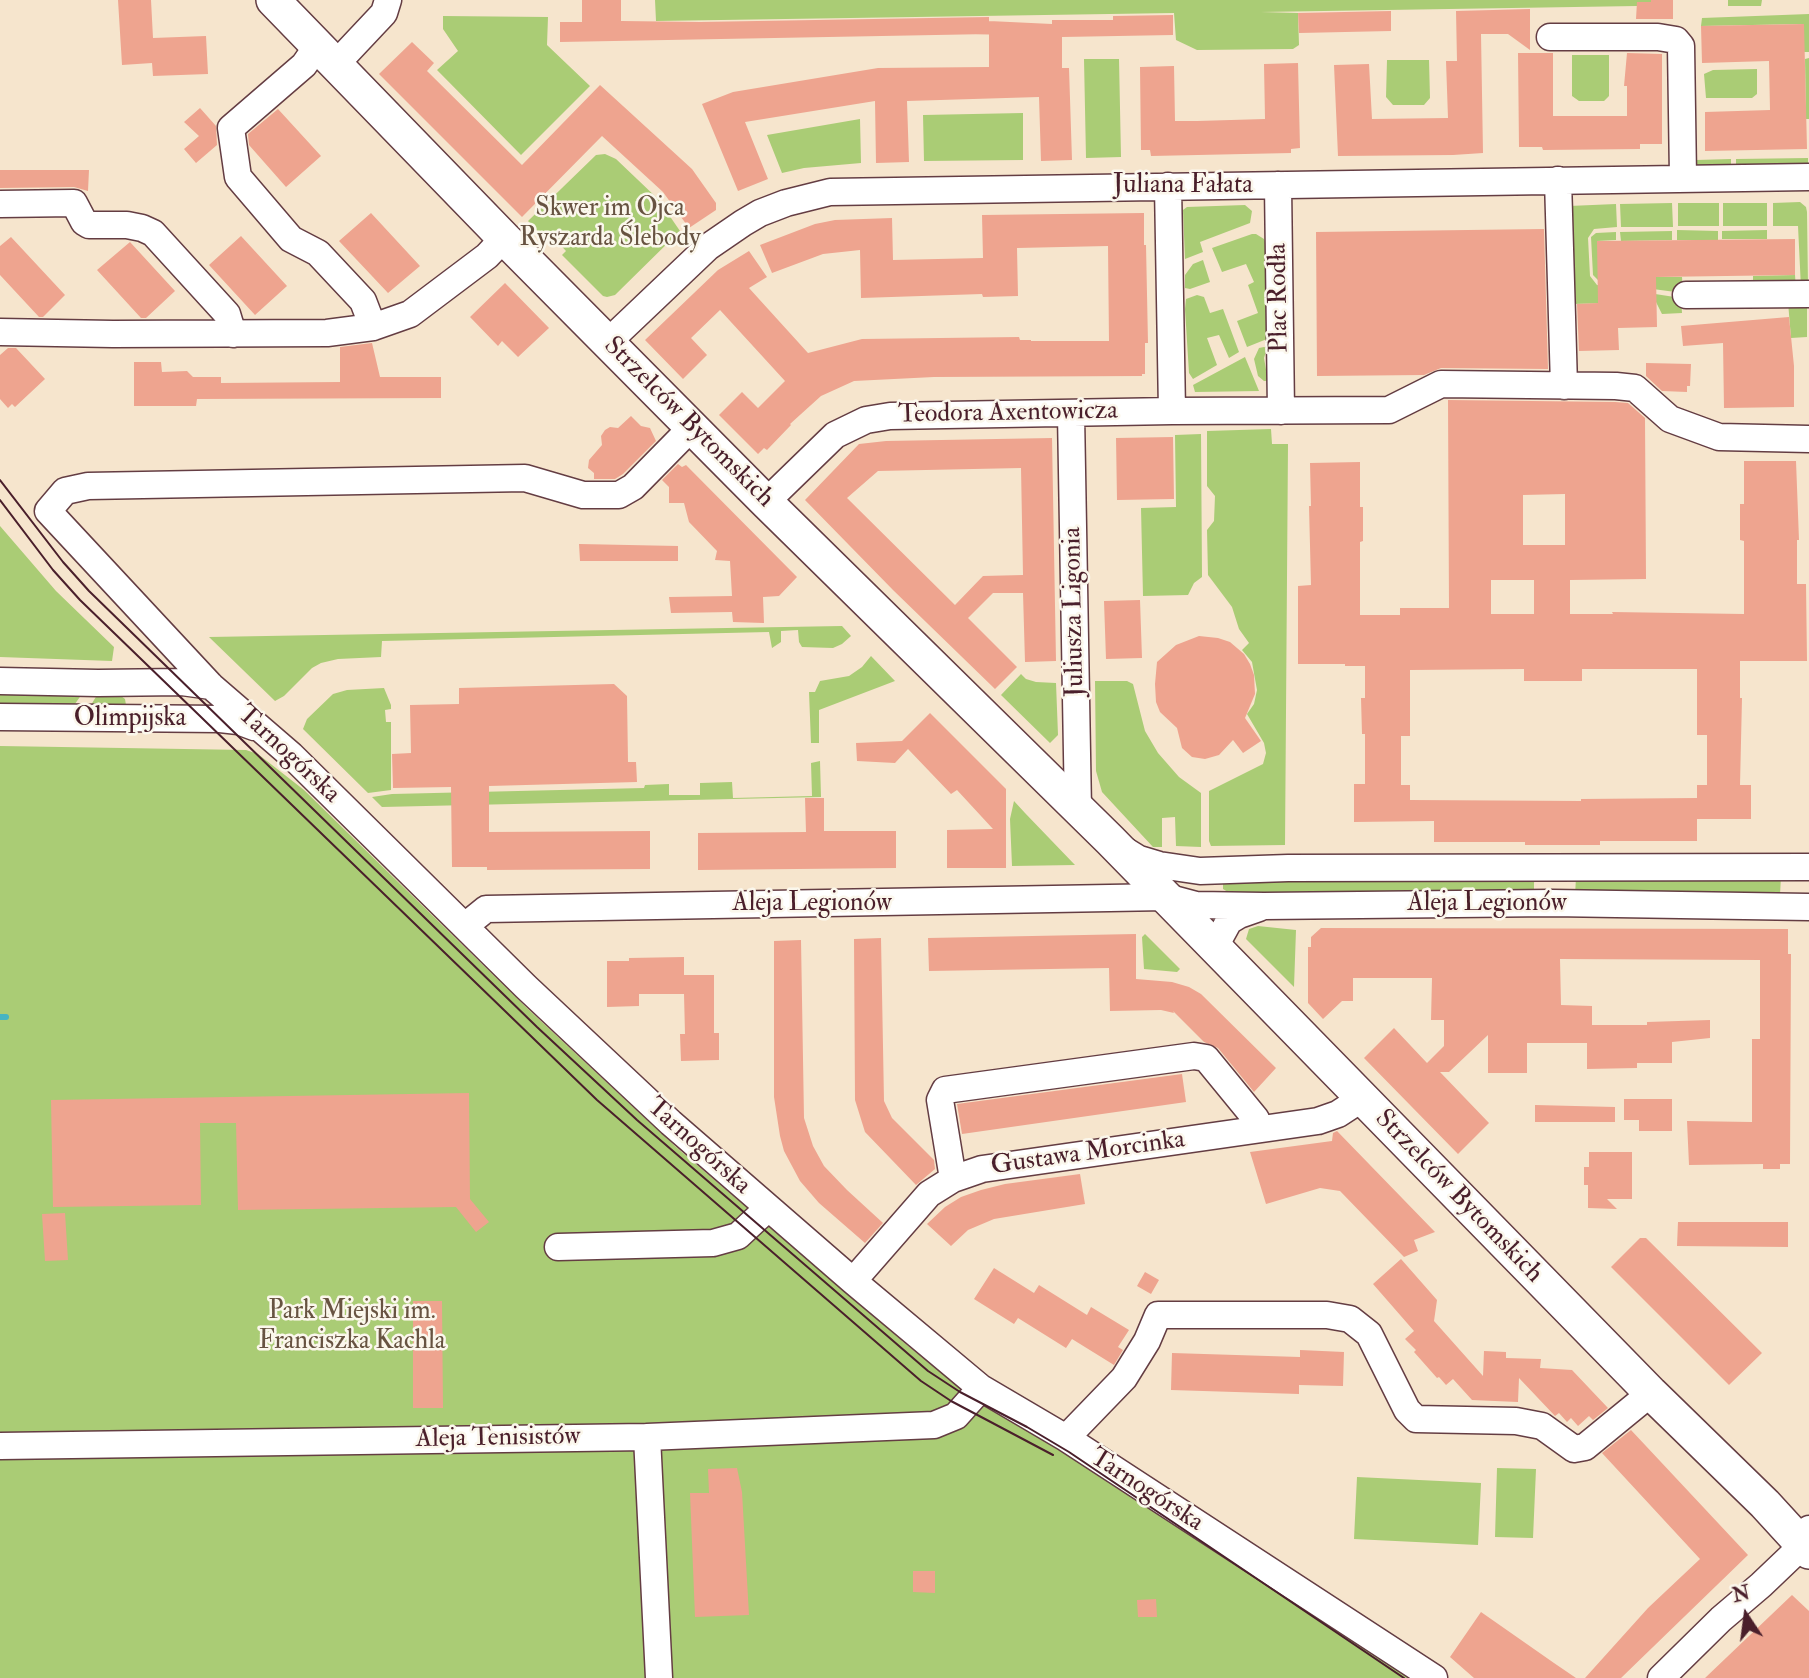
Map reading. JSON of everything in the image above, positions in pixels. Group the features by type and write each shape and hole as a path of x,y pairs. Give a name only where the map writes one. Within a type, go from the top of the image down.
{"main road":[{"name":"Strzelców Bytomskich","path":"273,0 766,502 1110,840 1651,1393 1807,1543"}],"street":[{"path":"373,327 363,300 318,253 290,239 238,177 231,128 304,65 327,55 384,13 388,0"},
{"path":"1550,37 1658,37 1676,40 1681,46 1683,177"},
{"name":"Juliana Fałata","path":"608,342 708,247 760,213 793,200 830,192 1809,177"},
{"path":"1558,180 1564,386"},
{"name":"Plac Rodła","path":"1278,185 1281,411"},
{"path":"1168,186 1172,411"},
{"path":"0,204 74,203 89,226 127,225 153,233 227,314 233,334"},
{"path":"0,332 327,333 373,327 410,314 487,256 504,238"},
{"path":"1686,295 1809,294"},
{"name":"Teodora Axentowicza","path":"766,502 835,435 866,420 890,416 1389,410 1441,384 1564,386 1636,388 1670,419 1719,437 1809,439"},
{"name":"Juliusza Ligonia","path":"1072,414 1078,810"},
{"name":"Tarnogórska","path":"692,427 633,487 619,495 583,495 525,478 88,486 65,491 48,511 211,686 291,755 526,987 767,1209 981,1388 1066,1438 1427,1674"},
{"name":"Olimpijska","path":"0,681 182,682 211,686"},
{"name":"Olimpijska","path":"0,717 220,719 238,721 259,729"},
{"name":"Aleja Legionów","path":"1110,840 1139,859 1158,865 1200,871 1288,868 1809,867"},
{"name":"Strzelców Bytomskich","path":"1099,899 1117,884 1122,874 1121,862 1110,840"},
{"path":"1551,868 1552,903"},
{"path":"1166,897 1178,884 1200,871"},
{"name":"Aleja Legionów","path":"465,926 486,909 1166,897 1196,905 1552,903 1809,907"},
{"path":"1220,953 1218,941 1229,921 1264,906"},
{"path":"953,1179 940,1100 945,1090 1194,1056 1206,1058 1256,1119 1257,1129"},
{"name":"Gustawa Morcinka","path":"853,1281 929,1194 953,1179 982,1170 1318,1121 1338,1114 1361,1099"},
{"path":"558,1247 713,1244 738,1236 767,1209"},
{"path":"1066,1438 1124,1378 1147,1341 1158,1315 1327,1315 1350,1319 1369,1334 1407,1410 1416,1419 1516,1421 1542,1426 1574,1449 1585,1447 1651,1393"},
{"name":"Aleja Tenisistów","path":"0,1446 647,1437 934,1425 956,1416 981,1388"},
{"path":"647,1437 659,1678"},
{"path":"1661,1678 1721,1619 1807,1543"}],"green space":[{"path":"655,0 1651,2 1637,2 1637,6 1261,12 1298,13 1299,45 1293,49 1197,50 1176,40 1174,13 656,21"},
{"path":"1728,0 1762,0 1761,6 1728,6"},
{"path":"1809,14 1809,52 1804,52 1803,24 1701,26 1702,18"},
{"path":"443,16 548,17 547,45 590,86 521,155 437,70 458,51 443,29"},
{"path":"1572,55 1609,55 1609,96 1604,101 1579,101 1572,96"},
{"path":"1809,58 1809,119 1806,119 1805,59"},
{"path":"1084,59 1119,59 1121,157 1086,158"},
{"path":"1387,60 1429,60 1430,98 1424,105 1393,105 1386,97"},
{"path":"1757,69 1757,94 1752,98 1706,98 1704,74 1713,70"},
{"path":"1023,113 1023,160 924,161 923,115"},
{"path":"860,119 861,163 804,168 782,173 767,135"},
{"name":"Skwer im Ojca Ryszarda Ślebody","path":"605,154 616,159 658,199 680,231 615,295 607,297 562,255 566,251 554,238 546,240 528,221 596,155"},
{"path":"1808,158 1808,168 1736,167 1736,159"},
{"path":"1731,159 1731,167 1695,168 1696,160"},
{"path":"1800,202 1807,212 1808,287 1801,288 1798,226 1773,226 1773,203"},
{"path":"1672,203 1673,227 1621,227 1620,204"},
{"path":"1678,203 1719,203 1719,226 1678,226"},
{"path":"1723,203 1767,203 1767,226 1723,226"},
{"path":"1616,204 1617,227 1594,229 1588,238 1590,276 1597,285 1681,298 1682,313 1662,314 1656,302 1572,304 1569,206"},
{"path":"1245,205 1252,211 1250,223 1200,242 1203,252 1185,259 1183,210 1187,207"},
{"path":"1677,230 1718,231 1718,240 1677,240"},
{"path":"1767,230 1767,239 1722,239 1722,231"},
{"path":"1672,231 1672,240 1621,241 1620,232"},
{"path":"1616,232 1616,240 1597,241 1647,277 1682,277 1683,293 1600,282 1593,275 1591,237 1596,233"},
{"path":"1252,234 1264,239 1267,247 1267,339 1247,347 1237,321 1258,313 1248,285 1254,282 1246,264 1222,272 1212,248"},
{"path":"1203,260 1210,282 1190,289 1185,288 1185,275 1193,264"},
{"path":"1795,275 1796,289 1753,287 1753,276"},
{"path":"1197,295 1204,297 1210,313 1223,309 1239,352 1229,358 1219,335 1207,338 1217,365 1193,379 1189,373 1185,309 1186,299"},
{"path":"1807,298 1807,337 1791,338 1788,302"},
{"path":"1259,348 1267,348 1264,358 1268,381 1258,376 1254,359"},
{"path":"1245,357 1259,391 1195,392 1193,385"},
{"path":"1271,429 1272,444 1288,444 1285,845 1211,846 1209,791 1263,764 1266,753 1264,743 1247,714 1254,704 1257,690 1252,662 1242,650 1249,643 1239,629 1232,607 1208,575 1207,530 1214,521 1215,496 1207,486 1207,431"},
{"path":"1201,434 1202,577 1194,583 1188,595 1143,596 1141,508 1176,507 1175,435"},
{"path":"0,526 56,591 114,647 112,661 0,657"},
{"path":"842,626 851,636 833,648 802,647 798,630 781,631 781,642 772,648 769,632 382,641 381,657 338,659 321,663 275,701 209,637"},
{"path":"871,656 895,681 819,710 819,743 811,743 809,692 815,692 820,681 849,676"},
{"path":"1021,674 1036,682 1056,683 1058,735 1050,743 1001,695"},
{"path":"1095,681 1127,681 1133,684 1145,731 1158,753 1179,777 1201,793 1201,847 1176,846 1175,817 1162,818 1162,847 1153,847 1102,792 1096,771"},
{"path":"384,688 391,705 391,709 385,710 386,722 391,722 391,790 368,793 303,729 307,719 333,694 347,690"},
{"path":"0,692 82,694 72,708 0,706"},
{"path":"97,695 121,696 126,705 88,710"},
{"name":"Park Miejski im. Franciszka Kachla","path":"0,746 246,750 258,754 304,790 529,1010 676,1147 943,1374 977,1393 1413,1678 0,1678"},
{"path":"820,761 821,797 382,807 372,797 392,794 644,788 645,785 669,784 669,795 700,795 700,783 732,782 733,798 812,796 811,763"},
{"path":"1014,801 1075,865 1012,866 1010,819"},
{"path":"1781,876 1780,895 1575,896 1576,877"},
{"path":"1534,877 1534,895 1233,895 1223,889 1223,882"},
{"path":"1258,926 1296,930 1294,987 1246,939 1249,929"},
{"path":"1145,934 1180,969 1177,972 1144,969 1142,937"},
{"path":"1497,1468 1536,1469 1533,1538 1495,1537"},
{"path":"1357,1477 1481,1483 1478,1545 1354,1539"}],"building":[{"path":"118,0 151,0 153,38 206,36 208,74 153,76 152,63 122,65"},
{"path":"582,0 621,0 621,21 989,17 989,34 560,42 560,22 582,22"},
{"path":"1673,0 1673,19 1636,19 1637,2"},
{"path":"1530,9 1530,50 1508,34 1481,34 1483,153 1338,156 1334,65 1369,64 1372,119 1448,118 1446,61 1457,61 1456,11"},
{"path":"1391,11 1391,31 1299,33 1298,13"},
{"path":"1173,15 1173,35 1062,37 1062,68 1069,68 1072,160 1041,161 1039,97 907,101 909,162 876,163 875,101 745,122 768,179 738,191 702,104 733,92 878,68 989,67 989,21 1052,24 1052,20 1113,20 1113,16"},
{"path":"1804,24 1807,149 1705,151 1705,112 1770,110 1769,61 1702,63 1701,26"},
{"path":"412,42 434,63 427,71 522,165 600,85 692,169 716,203 716,210 689,228 663,192 602,136 522,217 379,74"},
{"path":"1518,53 1553,53 1553,116 1627,116 1627,86 1624,86 1627,53 1662,54 1662,144 1640,144 1640,149 1543,150 1542,147 1519,147"},
{"path":"1298,63 1300,148 1291,149 1291,153 1151,156 1150,150 1141,150 1140,67 1174,66 1175,121 1197,121 1265,119 1264,64"},
{"path":"200,108 216,126 217,145 196,163 184,149 199,136 184,122"},
{"path":"278,109 321,156 286,187 249,145 248,134"},
{"path":"0,170 89,170 88,191 74,187 0,188"},
{"path":"371,213 420,266 388,293 339,241"},
{"path":"1144,213 1148,343 1145,343 1145,374 1142,376 934,377 854,381 821,396 790,424 767,450 764,448 758,454 719,415 742,392 758,408 785,381 720,310 691,338 707,355 683,379 645,340 718,270 749,251 767,277 749,288 808,353 862,339 1019,337 1020,340 1031,341 1109,341 1108,246 1017,248 1018,296 983,297 982,294 861,298 860,250 823,254 772,273 760,245 815,224 835,220 892,218 893,260 983,258 982,215"},
{"path":"1544,229 1548,369 1441,368 1424,375 1317,376 1316,232"},
{"path":"241,236 287,286 255,315 209,265"},
{"path":"11,237 65,295 43,317 39,317 0,275 0,246"},
{"path":"1795,239 1795,275 1656,277 1657,327 1618,328 1619,350 1579,351 1577,304 1598,303 1597,241"},
{"path":"130,242 175,291 146,318 141,318 97,270"},
{"path":"505,283 549,328 518,357 502,341 498,346 470,317"},
{"path":"1789,317 1794,366 1794,407 1724,408 1723,343 1683,346 1681,326"},
{"path":"372,343 380,377 441,377 441,398 197,399 196,406 134,406 134,362 161,362 162,372 187,371 193,377 221,377 221,383 340,382 340,347"},
{"path":"8,348 16,348 45,379 15,407 12,404 8,408 0,399 0,355"},
{"path":"1646,363 1691,364 1690,386 1687,386 1687,392 1662,391 1646,376"},
{"path":"1448,400 1628,403 1645,418 1646,579 1570,580 1570,614 1744,614 1744,541 1740,540 1740,504 1744,504 1744,461 1796,461 1799,540 1797,584 1806,584 1807,661 1740,661 1740,785 1751,785 1751,819 1697,819 1697,841 1600,841 1600,845 1434,842 1434,821 1354,822 1354,784 1365,784 1365,734 1362,734 1361,698 1365,698 1365,666 1298,664 1298,586 1311,585 1310,463 1360,462 1363,541 1360,542 1360,615 1400,615 1400,608 1449,608","holes":["1565,494 1565,545 1523,545 1523,495","1491,580 1534,580 1534,614 1491,614","1524,669 1524,681 1582,681 1582,669 1697,669 1697,735 1707,735 1707,785 1697,785 1697,798 1581,801 1410,800 1410,785 1401,785 1401,736 1410,736 1410,670"]},
{"path":"631,416 641,426 650,428 656,441 615,479 594,479 594,473 588,468 589,460 602,445 601,436 610,427 618,428"},
{"path":"1173,437 1174,499 1117,500 1116,438"},
{"path":"1052,438 1056,661 1025,662 1023,593 993,593 968,618 1017,667 995,689 805,500 859,444 886,441","holes":["1021,468 1023,575 983,576 955,605 847,498 878,471"]},
{"path":"678,464 682,467 686,465 797,577 779,596 763,597 764,623 733,622 732,612 671,613 669,597 732,596 730,561 715,560 717,551 689,522 684,503 669,503 669,487 662,480"},
{"path":"579,544 678,546 678,561 580,561"},
{"path":"1140,600 1142,658 1106,659 1104,601"},
{"path":"1199,636 1230,642 1244,654 1250,664 1254,675 1255,694 1245,718 1261,741 1243,753 1233,740 1219,755 1205,759 1192,757 1182,748 1177,728 1160,712 1156,702 1157,662 1176,645"},
{"path":"614,684 627,696 628,762 636,762 637,782 489,786 489,832 650,831 650,869 487,870 487,867 452,867 451,787 393,788 392,754 411,753 410,705 459,704 459,688"},
{"path":"930,713 1006,789 1006,868 947,868 947,830 993,829 957,790 951,794 908,749 895,763 857,761 856,743 902,741"},
{"path":"805,798 824,798 824,831 896,831 896,868 698,870 698,833 806,832"},
{"path":"1321,928 1788,929 1788,954 1791,954 1790,1164 1780,1164 1780,1169 1763,1169 1763,1164 1689,1165 1687,1121 1752,1122 1752,1039 1760,1039 1760,960 1560,959 1561,1005 1592,1006 1592,1025 1647,1025 1647,1022 1710,1020 1710,1038 1672,1042 1672,1063 1637,1063 1637,1068 1587,1069 1587,1043 1527,1043 1527,1073 1488,1073 1488,1035 1449,1072 1440,1072 1489,1123 1458,1154 1364,1058 1394,1028 1427,1063 1444,1046 1444,1020 1431,1020 1432,978 1353,978 1353,1001 1342,1001 1323,1019 1308,1003 1308,947 1311,947 1311,937"},
{"path":"1136,934 1136,979 1172,982 1201,994 1276,1068 1254,1092 1218,1048 1204,1042 1173,1011 1174,1013 1161,1010 1110,1011 1109,968 929,971 928,938"},
{"path":"881,938 884,1101 892,1118 934,1160 935,1169 916,1185 865,1132 855,1100 854,939"},
{"path":"801,940 804,1118 813,1146 824,1166 883,1223 865,1243 819,1203 800,1181 784,1151 780,1136 774,1097 774,941"},
{"path":"684,957 684,975 714,975 714,1033 719,1033 719,1060 681,1061 680,1034 685,1034 684,994 639,994 639,1006 607,1007 607,961"},
{"path":"1182,1074 1186,1102 962,1134 957,1104"},
{"path":"469,1093 470,1199 489,1222 476,1232 456,1207 238,1210 236,1123 200,1123 201,1205 53,1207 51,1100"},
{"path":"1624,1099 1672,1099 1672,1131 1639,1131 1639,1120 1624,1120"},
{"path":"1535,1105 1615,1107 1615,1122 1535,1122"},
{"path":"1337,1131 1435,1232 1414,1240 1418,1251 1404,1257 1340,1191 1320,1188 1266,1204 1250,1152 1332,1141 1333,1133"},
{"path":"1589,1152 1632,1152 1632,1199 1607,1199 1617,1209 1588,1208 1588,1185 1584,1185 1584,1167 1589,1167"},
{"path":"1080,1174 1085,1204 994,1219 968,1230 951,1246 927,1224 945,1207 961,1197 981,1190"},
{"path":"65,1213 68,1260 45,1261 42,1214"},
{"path":"1678,1222 1788,1222 1788,1247 1677,1246"},
{"path":"1640,1238 1646,1238 1762,1353 1729,1385 1611,1267"},
{"path":"1401,1259 1437,1300 1434,1321 1483,1376 1484,1351 1506,1352 1506,1358 1541,1359 1540,1368 1572,1370 1608,1408 1593,1420 1589,1416 1578,1426 1571,1418 1567,1422 1559,1413 1555,1416 1519,1378 1518,1402 1472,1400 1453,1379 1446,1385 1414,1352 1416,1350 1405,1339 1414,1331 1373,1284"},
{"path":"994,1268 1034,1293 1039,1285 1087,1315 1091,1307 1129,1330 1118,1347 1123,1350 1114,1365 1072,1339 1066,1348 1018,1318 1014,1324 974,1299"},
{"path":"1145,1272 1159,1280 1151,1294 1137,1286"},
{"path":"413,1301 442,1301 443,1408 413,1408"},
{"path":"1300,1350 1344,1352 1343,1386 1299,1385 1299,1394 1171,1390 1172,1353 1300,1357"},
{"path":"1631,1430 1748,1555 1621,1678 1585,1678 1648,1608 1700,1559 1602,1453"},
{"path":"737,1468 742,1492 749,1615 695,1617 690,1493 709,1493 708,1469"},
{"path":"913,1571 935,1571 935,1593 913,1592"},
{"path":"1792,1595 1809,1611 1809,1678 1705,1678"},
{"path":"1156,1599 1157,1617 1138,1617 1137,1600"},
{"path":"1481,1612 1576,1678 1474,1678 1450,1657"}],"waterway":[{"path":"0,1017 6,1017"}],"tram line":[{"path":"0,480 63,562 89,591 537,1027 637,1120 928,1371 960,1392 1069,1452 1404,1678"},
{"path":"0,500 53,570 80,600 597,1100 921,1381 951,1401 1053,1455"}]}
